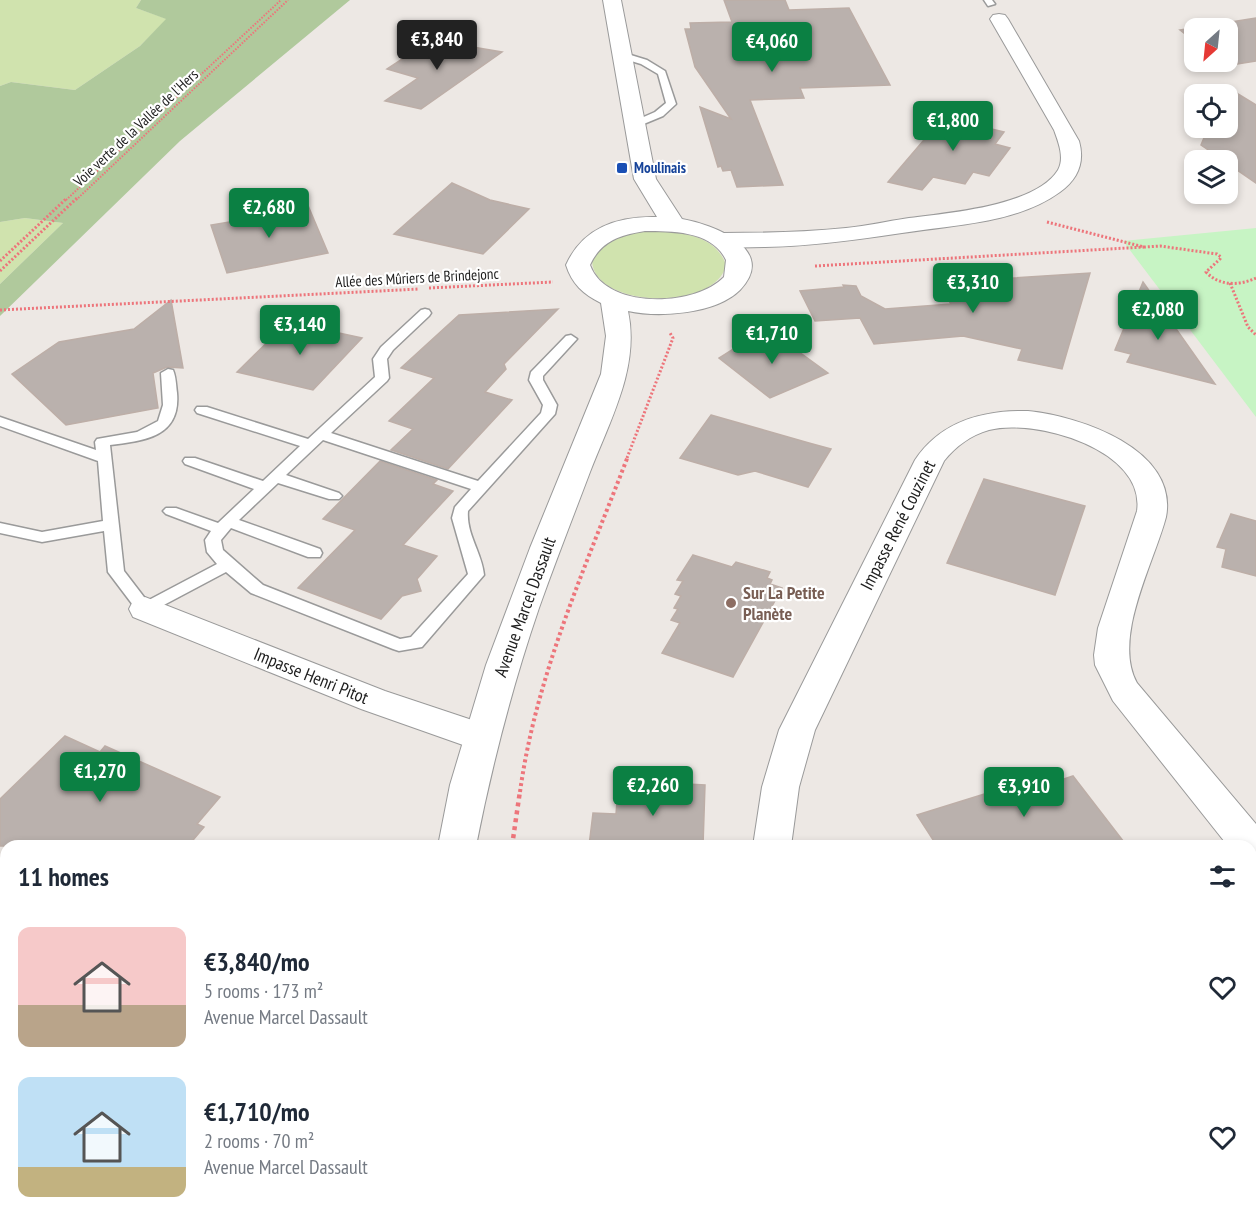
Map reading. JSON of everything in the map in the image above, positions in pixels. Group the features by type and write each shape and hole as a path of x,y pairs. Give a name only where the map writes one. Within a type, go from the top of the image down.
{"street":[{"path":"612,0 645,179 673,224"},
{"path":"723,240 847,235 1000,211 1036,197 1055,185 1067,173 1072,160 1070,145 1064,130 993,8"},
{"path":"619,229 632,208 645,179"},
{"path":"584,280 578,265 583,250 597,238 619,229 645,224 673,224 700,230 723,240 736,253 740,267 847,235"},
{"name":"Avenue Marcel Dassault","path":"584,280 595,290 613,299 634,305 658,307 705,300 723,291 735,280 740,267"},
{"name":"Avenue Marcel Dassault","path":"458,840 466,793 480,737 508,649 615,374 620,341 619,322 613,299"},
{"name":"Avenue Marcel Dassault","path":"615,374 651,331 682,305"},
{"name":"Impasse René Couzinet","path":"772,840 774,812 783,773 797,730 930,460 946,440 959,432 988,422 1021,419 1058,424 1097,439 1133,464 1150,488 1152,515 1115,629 1111,654 1113,668 1125,692 1246,840"},
{"name":"Impasse Henri Pitot","path":"145,609 372,700 480,737"}],"lane":[{"path":"621,54 644,62 662,73 670,104 659,114 634,125"},
{"path":"425,313 388,347 380,359 382,378 224,525 213,540 215,552 227,565 257,589 399,645 416,643 476,575 476,563 459,518 460,510 548,414 550,405 536,380 536,375 571,339"},
{"path":"168,373 170,405 163,425 145,435 102,442 116,572 145,609 227,565"},
{"path":"202,410 481,487"},
{"path":"0,421 105,458"},
{"path":"190,461 265,487"},
{"path":"276,477 334,496"},
{"path":"171,511 314,553"},
{"path":"0,528 42,537 111,525"}],"path":[{"path":"0,261 281,0"},
{"name":"Voie verte de la Vallée de l'Hers","path":"0,271 288,0"},
{"path":"1000,211 1144,247"},
{"path":"805,267 1160,246 1221,256 1220,260 1206,272 1213,279 1249,282 1256,278"},
{"name":"Allée des Mûriers de Brindejonc","path":"0,310 584,280"},
{"path":"1230,282 1248,327 1256,335"},
{"path":"513,840 524,762 546,672 673,338 671,334 651,331"}],"green space":[{"path":"0,0 141,0 136,8 167,19 140,46 75,90 11,82 0,86"},
{"path":"141,0 350,0 180,141 0,316 0,284 63,223 25,218 0,222 0,86 11,82 75,90 140,46 166,19 136,8"},
{"path":"25,218 63,223 0,284 0,222"},
{"path":"1256,228 1256,417 1123,241"},
{"path":"656,230 687,234 714,247 726,265 718,280 702,291 680,297 656,298 633,295 613,288 598,277 592,261 602,246 628,234"}],"building":[{"path":"724,0 785,0 789,10 849,8 890,85 800,88 804,98 750,100 783,185 737,187 731,170 723,171 721,166 718,167 700,107 731,119 695,67 685,29 691,29 690,23 732,22"},
{"path":"1256,18 1256,61 1238,64 1238,21"},
{"path":"431,40 502,52 421,109 385,101 418,78 387,69"},
{"path":"1238,94 1256,105 1256,183 1238,171 1238,150 1208,150 1201,145 1204,138 1238,138"},
{"path":"952,107 984,114 975,125 1004,132 995,144 1010,148 989,176 973,172 965,184 933,177 922,190 888,182"},
{"path":"452,183 490,200 529,209 483,254 394,234"},
{"path":"304,196 328,253 227,273 211,225 283,213"},
{"path":"1090,273 1062,369 1018,360 1022,349 963,336 874,344 860,318 815,321 800,291 844,287 843,285 856,286 861,296 885,309 951,304 938,283"},
{"path":"1143,282 1215,384 1127,362 1131,354 1115,350"},
{"path":"171,300 183,368 167,367 153,373 158,408 66,425 12,374 59,342 134,329"},
{"path":"558,309 504,364 506,369 485,392 512,400 448,469 391,450 413,429 389,421 434,378 401,368 459,315"},
{"path":"288,322 362,338 313,390 237,372"},
{"path":"773,333 828,373 770,398 719,358 743,343"},
{"path":"711,415 831,449 808,487 755,471 738,475 680,458"},
{"path":"380,461 437,480 433,484 453,491 403,545 437,556 417,579 421,591 402,596 381,619 298,588 355,530 323,519"},
{"path":"984,479 1085,506 1055,595 947,563"},
{"path":"1231,514 1256,521 1256,576 1222,567 1226,549 1217,547"},
{"path":"693,555 732,567 736,562 770,572 767,578 772,580 770,584 782,588 733,677 662,653 680,623 671,620 678,609 674,608 681,596 675,594 683,581 677,580"},
{"path":"65,736 100,752 105,746 220,797 197,824 204,827 193,840 0,840 0,799"},
{"path":"1052,773 1058,781 1073,776 1122,840 933,840 917,815"},
{"path":"630,781 705,785 703,840 590,840 593,813 616,814 618,790 629,790"}],"place":[{"name":"Moulinais","path":"622,168"},
{"name":"Sur La Petite Planète","path":"731,603"}]}
